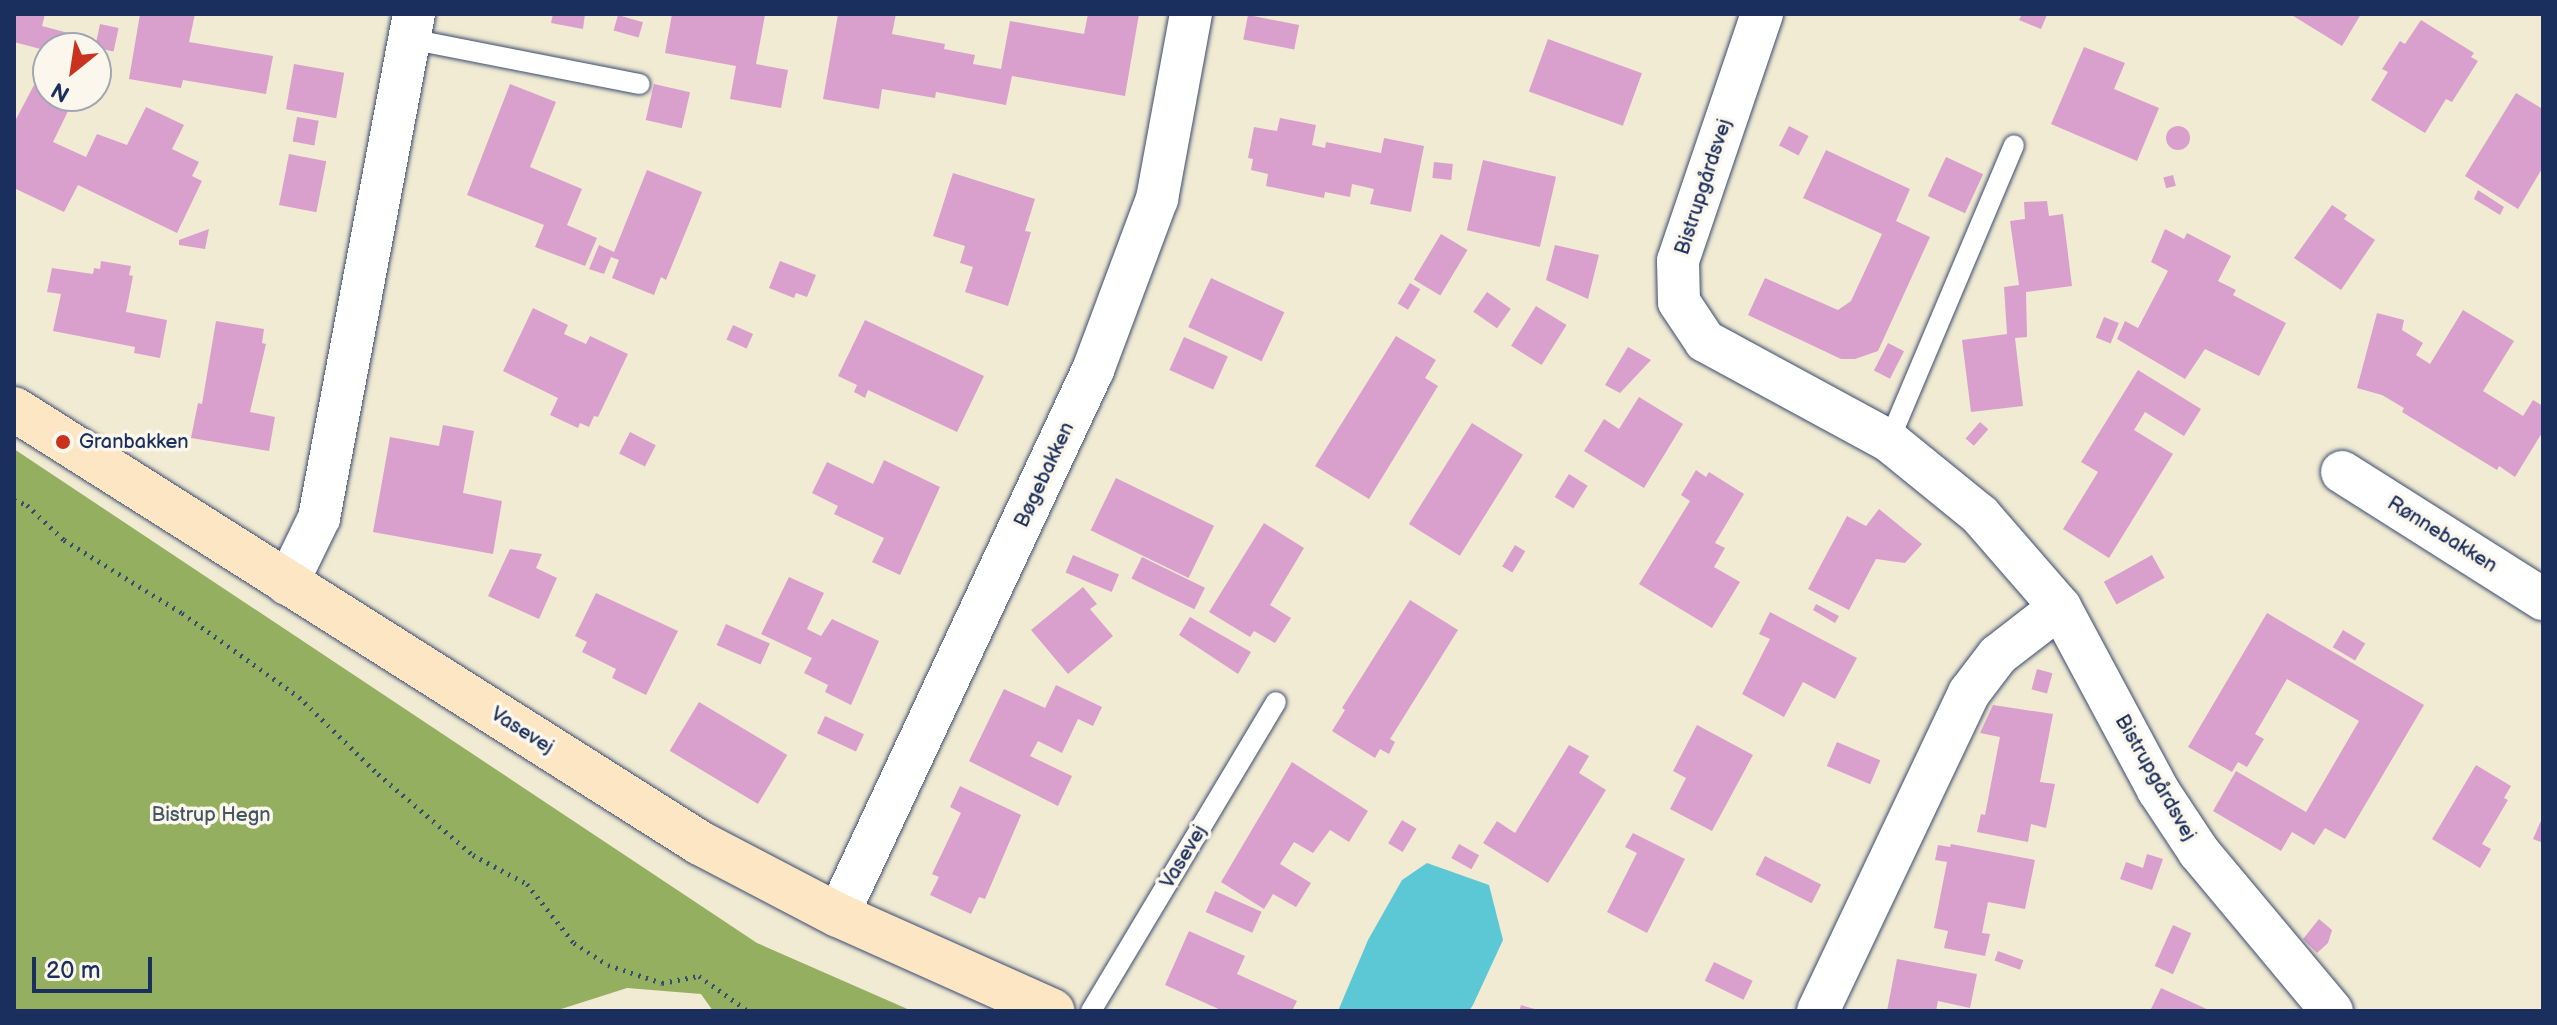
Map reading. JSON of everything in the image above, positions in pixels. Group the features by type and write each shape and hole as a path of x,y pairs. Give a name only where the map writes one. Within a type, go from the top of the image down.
{"street":[{"name":"Bøgebakken","path":"838,915 1093,370 1157,199 1191,14"},
{"name":"Bistrupgårdsvej","path":"1762,14 1678,261 1679,302 1705,341 1889,441 1980,515 2060,607 2158,790 2199,852 2332,1011"},
{"path":"287,584 319,518 412,27"},
{"name":"Vasevej","path":"14,409 700,843 838,915 1053,1011"},
{"name":"Rønnebakken","path":"2342,472 2543,599"},
{"path":"1818,1011 1969,693 1998,655 2060,607"}],"lane":[{"path":"412,27 640,84"},
{"path":"1889,441 2014,145"},
{"name":"Vasevej","path":"1091,1011 1276,702"}],"path":[{"path":"14,500 27,505 64,540 182,613 299,697 378,774 473,855 527,884 574,943 608,965 662,983 699,976 748,1011"}],"green space":[{"name":"Bistrup Hegn","path":"14,449 757,943 912,1011 713,1011 701,994 627,988 555,1011 14,1011"}],"water":[{"path":"1427,863 1489,885 1503,940 1473,1005 1469,1011 1338,1011 1368,940 1402,880"}],"building":[{"path":"14,14 45,14 42,26 65,32 32,32 32,47 14,42"},
{"path":"140,14 195,14 189,42 273,56 266,94 183,80 181,88 129,79"},
{"path":"553,14 585,14 583,29 551,23"},
{"path":"672,14 765,15 756,64 788,70 781,108 730,99 736,66 665,53"},
{"path":"838,14 896,14 892,34 945,44 944,49 975,55 973,64 1001,69 1010,21 1084,34 1088,14 1139,14 1125,96 1012,76 1006,105 936,92 935,98 882,89 879,109 823,99"},
{"path":"2022,14 2047,15 2041,29 2019,20"},
{"path":"2290,14 2361,14 2342,46"},
{"path":"618,15 643,22 639,38 614,30"},
{"path":"1248,15 1299,25 1294,49 1243,40"},
{"path":"2421,20 2474,53 2471,57 2478,61 2452,102 2446,99 2425,133 2371,100 2388,72 2382,69 2400,41 2405,44"},
{"path":"100,24 119,28 114,51 112,32 98,32"},
{"path":"1548,39 1642,73 1623,126 1529,92"},
{"path":"2084,47 2125,63 2114,89 2159,108 2137,161 2051,124"},
{"path":"294,64 344,73 336,118 286,109"},
{"path":"510,84 556,102 530,167 582,189 567,225 597,238 585,266 535,247 544,225 467,195"},
{"path":"654,84 690,92 682,128 646,120"},
{"path":"32,89 32,112 68,112 53,142 86,157 97,134 127,145 146,107 184,125 172,149 199,162 192,176 202,181 177,233 78,185 64,212 14,188 14,123"},
{"path":"2516,93 2543,109 2543,167 2518,209 2465,176"},
{"path":"297,117 319,121 314,145 293,142"},
{"path":"1280,118 1316,125 1312,145 1325,148 1326,142 1381,153 1384,138 1424,146 1411,212 1370,204 1374,189 1352,184 1350,197 1325,192 1324,198 1266,186 1268,174 1251,170 1253,159 1248,158 1254,127 1277,131"},
{"path":"1789,126 1809,136 1799,156 1779,146"},
{"path":"2178,126 2189,133 2190,138 2183,149 2178,150 2167,143 2166,138 2173,127"},
{"path":"1826,150 1910,189 1896,221 1930,237 1878,351 1855,359 1841,359 1748,315 1765,278 1838,310 1851,301 1882,234 1803,198"},
{"path":"289,154 326,161 316,212 279,205"},
{"path":"1946,157 1983,174 1965,213 1928,196"},
{"path":"1483,160 1556,177 1540,247 1467,230"},
{"path":"1434,162 1453,164 1451,180 1432,178"},
{"path":"647,170 702,192 666,280 661,277 654,295 612,278 619,260 611,257 604,274 589,269 599,245 614,252"},
{"path":"953,173 1035,199 1025,231 1031,232 1008,306 965,292 973,267 960,263 965,246 933,236"},
{"path":"2173,175 2176,186 2166,188 2163,178"},
{"path":"2478,190 2504,207 2500,215 2474,199"},
{"path":"2047,201 2049,216 2063,214 2072,286 2026,292 2027,337 2015,338 2023,406 1971,412 1962,340 2007,334 2004,287 2019,285 2010,221 2025,219 2024,202"},
{"path":"2332,205 2347,215 2344,219 2375,240 2341,290 2294,258"},
{"path":"209,229 205,249 179,245 179,240"},
{"path":"2165,229 2184,239 2187,233 2231,256 2218,281 2236,290 2233,295 2286,323 2259,376 2205,349 2185,379 2117,339 2125,321 2138,328 2168,271 2151,262"},
{"path":"1441,234 1468,250 1440,295 1414,279"},
{"path":"1555,245 1599,255 1588,299 1546,280"},
{"path":"101,261 131,266 129,275 133,276 126,312 167,320 160,358 134,353 135,347 53,331 61,294 47,292 52,268 93,274 94,268 100,269"},
{"path":"780,261 816,275 807,297 796,293 794,298 769,288"},
{"path":"1211,278 1284,312 1262,361 1188,327"},
{"path":"1410,283 1420,289 1408,310 1398,304"},
{"path":"1487,292 1511,309 1497,328 1473,312"},
{"path":"1536,306 1567,325 1542,365 1511,346"},
{"path":"533,308 568,325 564,334 586,344 590,336 628,354 598,417 594,416 589,427 580,423 578,428 550,415 558,398 503,371"},
{"path":"2463,310 2514,341 2483,391 2523,416 2533,400 2543,406 2543,431 2515,477 2499,466 2497,470 2402,412 2404,408 2382,395 2357,388 2377,313 2404,320 2402,330 2423,343 2416,355 2430,364"},
{"path":"2104,317 2119,323 2111,343 2096,337"},
{"path":"865,320 984,376 957,432 868,390 865,398 854,392 857,385 838,376"},
{"path":"216,321 264,329 262,343 266,344 250,412 275,417 269,451 191,438 198,403 202,404"},
{"path":"733,325 753,334 747,349 726,340"},
{"path":"1396,336 1436,360 1425,378 1438,386 1369,499 1315,466"},
{"path":"1184,337 1228,357 1213,389 1169,370"},
{"path":"1888,343 1904,351 1890,379 1874,371"},
{"path":"1628,347 1651,360 1620,393 1605,385"},
{"path":"2138,370 2201,409 2184,436 2145,412 2134,430 2173,454 2109,558 2063,529 2098,472 2081,462"},
{"path":"1639,397 1683,424 1644,488 1584,451 1604,419 1619,429"},
{"path":"1980,422 1988,429 1974,446 1966,439"},
{"path":"1472,423 1523,455 1460,556 1409,524"},
{"path":"443,425 474,431 463,493 502,501 493,554 373,532 390,437 439,446"},
{"path":"630,432 656,445 645,467 619,453"},
{"path":"884,460 940,487 900,575 872,562 884,538 834,514 838,506 812,493 827,462 873,484"},
{"path":"1696,470 1706,477 1709,472 1744,494 1715,543 1725,548 1714,567 1740,582 1712,628 1639,584 1690,501 1681,495"},
{"path":"1569,474 1588,486 1573,509 1555,497"},
{"path":"1116,478 1214,526 1189,578 1091,530"},
{"path":"1879,509 1922,544 1905,563 1876,559 1849,610 1808,589 1847,516 1866,526"},
{"path":"1264,523 1304,548 1270,605 1291,618 1275,643 1254,631 1250,637 1209,612"},
{"path":"1515,545 1525,551 1512,573 1502,566"},
{"path":"510,549 542,554 536,568 557,578 539,619 488,596"},
{"path":"1073,555 1119,575 1112,592 1066,572"},
{"path":"2152,555 2165,578 2117,604 2104,582"},
{"path":"1142,557 1205,588 1194,609 1131,579"},
{"path":"789,577 824,593 807,629 821,636 832,619 879,641 851,705 825,692 828,685 804,673 812,658 761,634"},
{"path":"1083,587 1097,604 1090,609 1113,636 1068,674 1031,630"},
{"path":"596,593 678,631 646,695 612,678 616,669 582,652 587,642 575,636"},
{"path":"1410,600 1458,630 1390,739 1395,742 1389,754 1380,749 1375,758 1332,731 1345,710 1342,708"},
{"path":"1816,604 1839,616 1835,623 1813,610"},
{"path":"1770,612 1857,658 1835,699 1803,682 1784,717 1742,694 1770,639 1759,634"},
{"path":"2267,613 2424,705 2345,839 2325,828 2314,845 2292,832 2281,851 2213,811 2236,771 2306,812 2359,721 2287,679 2255,734 2264,739 2247,767 2238,762 2232,772 2188,747"},
{"path":"1190,617 1251,652 1238,674 1179,635"},
{"path":"726,624 770,644 760,665 717,645"},
{"path":"2343,630 2365,643 2355,661 2333,647"},
{"path":"2037,669 2052,673 2047,693 2032,689"},
{"path":"1056,685 1102,707 1093,726 1078,719 1062,753 1038,741 1030,756 1072,776 1058,806 969,761 1004,689 1045,708"},
{"path":"699,702 787,755 758,804 670,751"},
{"path":"1993,705 2053,714 2040,782 2055,784 2046,828 2031,824 2028,842 1977,832 1981,814 1985,815 2000,737 1980,733"},
{"path":"825,716 864,734 856,751 817,733"},
{"path":"1697,725 1753,755 1712,831 1670,809 1686,778 1673,771"},
{"path":"1837,742 1880,760 1870,784 1827,766"},
{"path":"1569,745 1589,756 1579,773 1606,790 1548,883 1483,843 1497,821 1515,833"},
{"path":"1292,762 1368,811 1349,842 1330,830 1313,853 1294,842 1280,864 1311,883 1296,907 1273,894 1264,909 1221,882"},
{"path":"2476,765 2511,786 2504,798 2508,800 2482,844 2491,849 2480,868 2432,839"},
{"path":"960,786 1021,815 985,899 979,897 971,914 930,895 939,877 932,874 961,813 950,807"},
{"path":"2543,816 2543,843 2533,839"},
{"path":"1402,820 1417,829 1403,852 1388,843"},
{"path":"1633,833 1685,859 1647,933 1607,912 1637,853 1625,847"},
{"path":"1459,844 1479,855 1471,869 1451,858"},
{"path":"1951,844 2035,860 2025,909 1988,902 1982,933 1990,934 1985,956 1944,948 1948,931 1934,928 1947,862 1935,860 1938,845 1950,847"},
{"path":"2147,854 2163,859 2152,890 2120,879 2126,862 2143,868"},
{"path":"1765,856 1821,885 1812,903 1755,875"},
{"path":"1215,891 1262,912 1252,933 1206,912"},
{"path":"2319,919 2332,930 2328,943 2317,953 2303,939"},
{"path":"2173,925 2191,933 2173,974 2155,966"},
{"path":"1189,931 1245,956 1237,974 1297,1001 1292,1011 1223,1011 1165,985"},
{"path":"1998,951 2023,960 2020,970 1995,960"},
{"path":"1897,959 1977,974 1970,1008 1938,1001 1936,1011 1887,1011"},
{"path":"1714,962 1753,981 1743,1000 1705,981"},
{"path":"2161,988 2211,1011 2150,1011"},
{"path":"1521,1005 1538,1010 1538,1011 1519,1011"}],"place":[{"name":"Granbakken","path":"63,442"}]}
